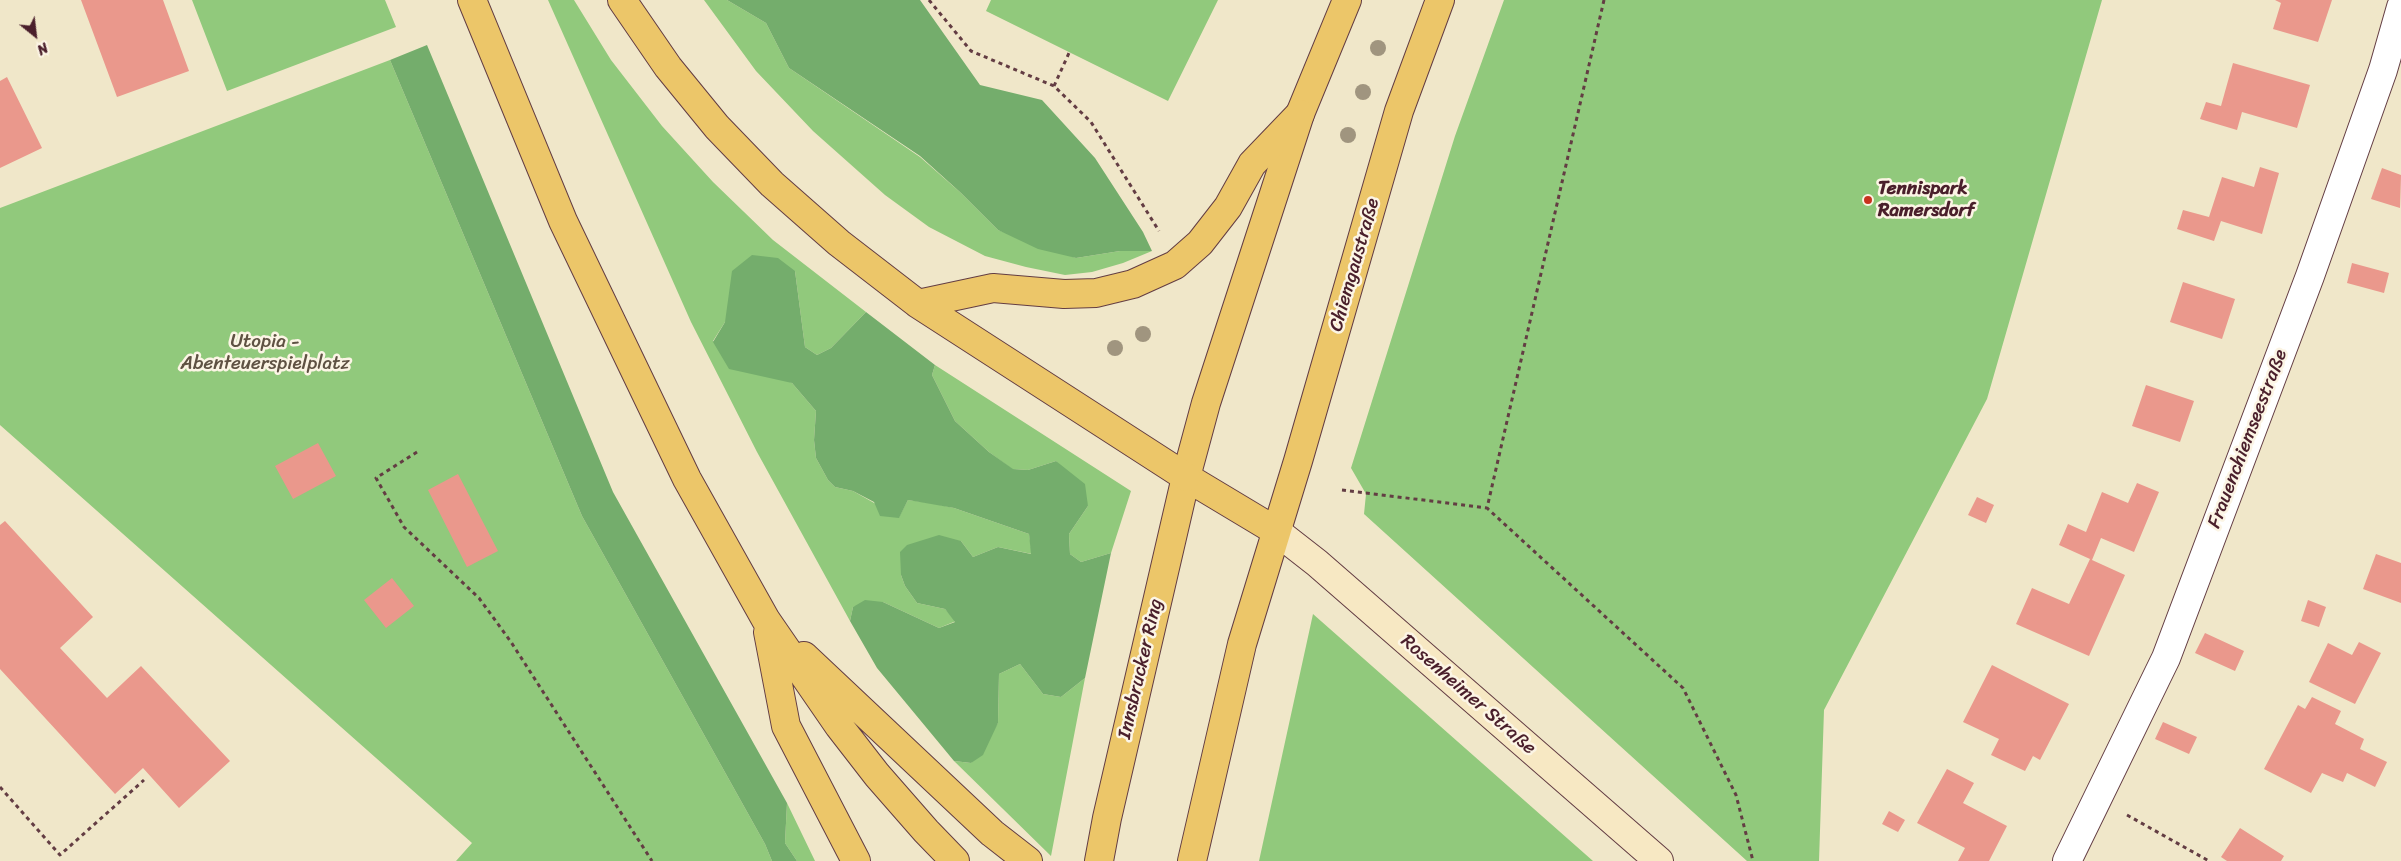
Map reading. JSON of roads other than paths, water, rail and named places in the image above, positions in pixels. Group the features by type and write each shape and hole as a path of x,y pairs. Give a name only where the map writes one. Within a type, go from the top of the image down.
{"main road":[{"path":"472,0 567,230 687,479 766,620 844,733 926,831 955,861"},
{"path":"622,0 668,67 717,127 772,184 839,244 918,304 1186,477 1276,531 1242,644 1192,861"},
{"path":"1186,477 1216,370 1300,114 1347,0"},
{"name":"Chiemgaustraße","path":"1276,531 1399,111 1440,0"},
{"path":"918,304 993,288 1064,294 1096,293 1133,284 1175,265 1200,243 1228,208 1252,164 1300,114"},
{"name":"Innsbrucker Ring","path":"1099,861 1186,477"},
{"name":"Rosenheimer Straße","path":"1276,531 1317,563 1659,861"},
{"path":"766,620 786,726 856,861"},
{"path":"766,620 992,833 1028,861"}],"street":[{"name":"Frauenchiemseestraße","path":"2067,861 2166,658 2310,276 2384,70 2401,7"}],"place":[{"name":"Tennispark Ramersdorf","path":"1868,200"}],"park label":[{"name":"Utopia - Abenteuerspielplatz","path":"265,353"}]}
